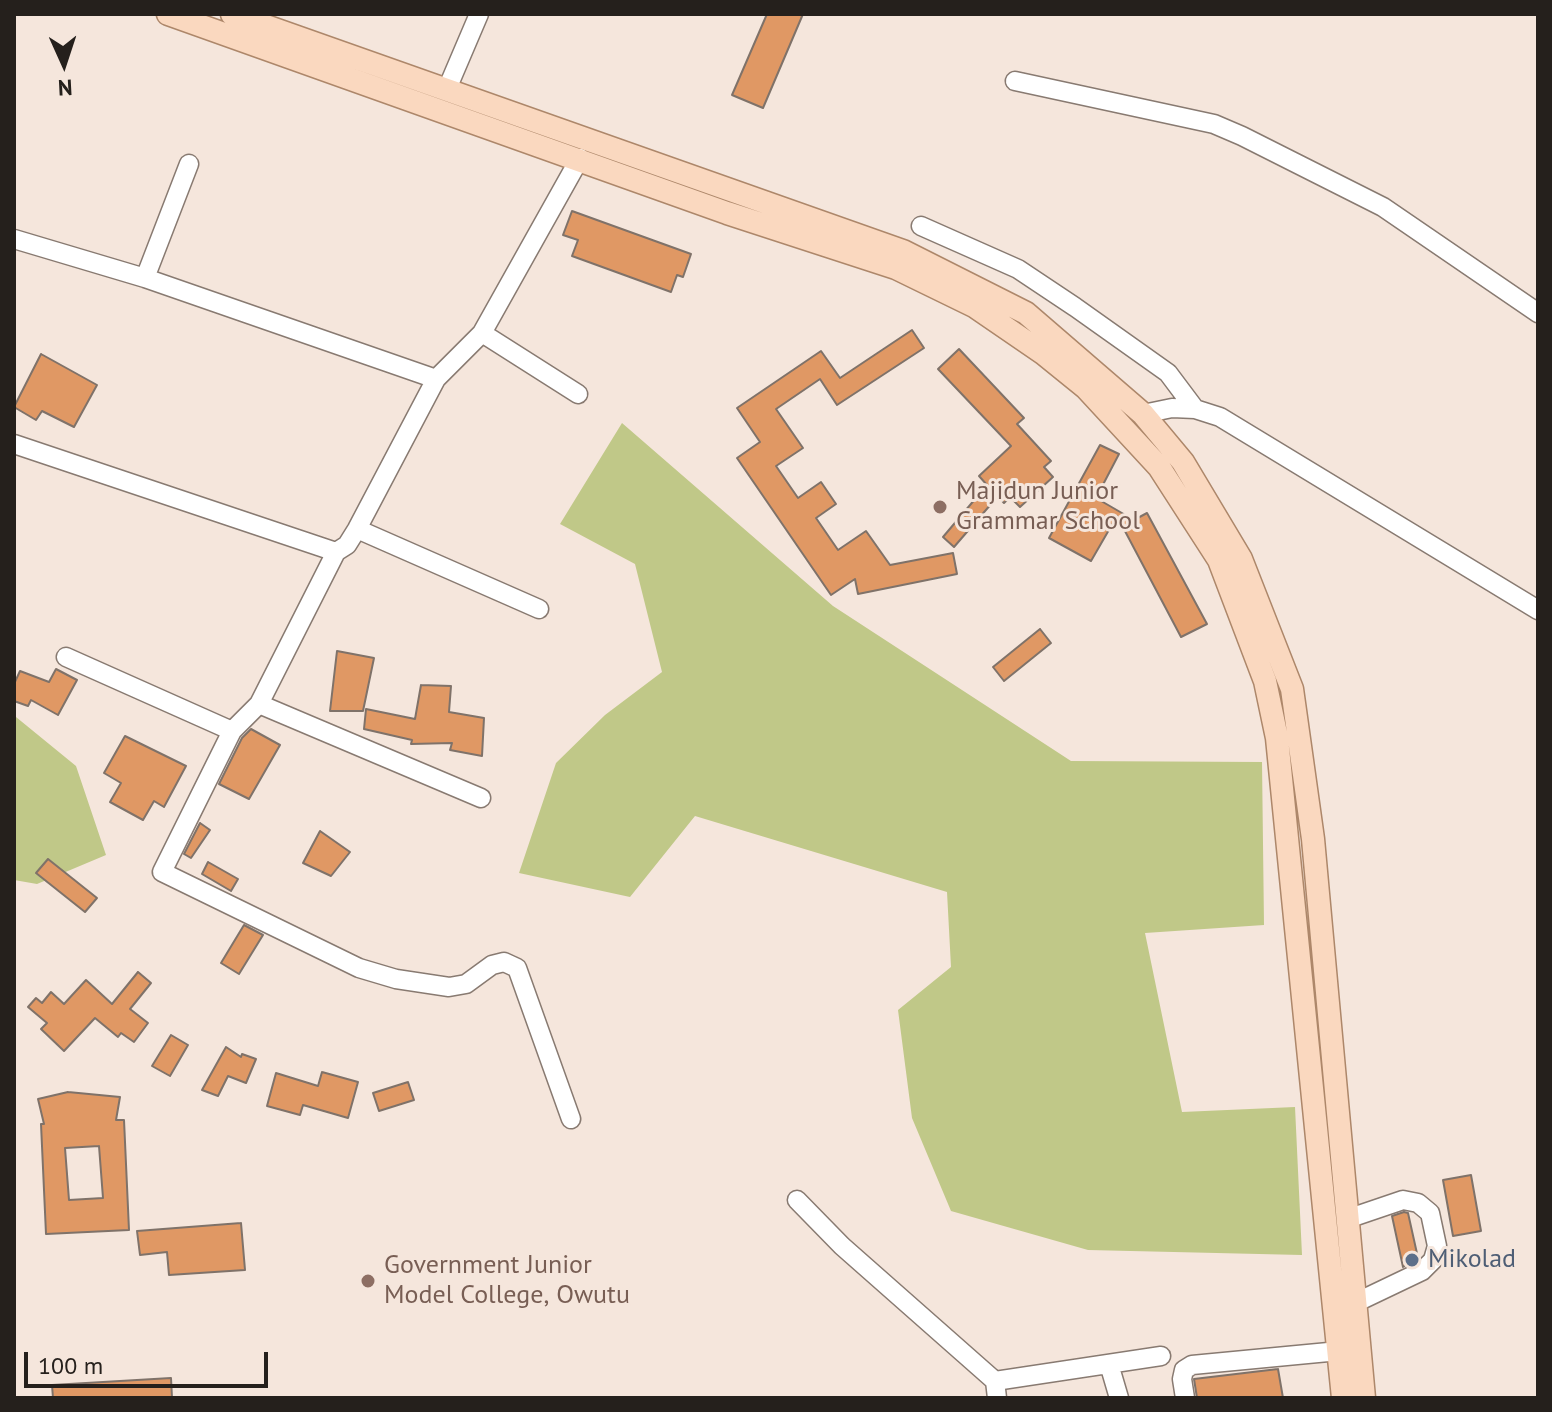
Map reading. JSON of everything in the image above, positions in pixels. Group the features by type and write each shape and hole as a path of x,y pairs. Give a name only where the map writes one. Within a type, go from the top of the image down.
{"main road":[{"path":"168,14 580,158 727,213 896,268 974,306 1044,354 1086,388 1159,467 1219,560 1265,681 1277,738 1343,1398"},
{"path":"232,14 903,251 1026,313 1143,414 1183,462 1241,559 1292,689 1313,839 1364,1398"},
{"path":"727,213 735,191"}],"street":[{"path":"447,89 479,14"},
{"path":"1015,81 1214,124 1242,136 1383,207 1538,313"},
{"path":"571,1119 517,968 504,962 492,965 466,984 449,987 396,979 359,968 162,872 232,731 259,704 336,552 347,545 357,529 436,379 482,333 580,158"},
{"path":"145,278 189,164"},
{"path":"921,226 1018,269 1075,307 1168,373 1195,409"},
{"path":"14,239 145,278 436,379"},
{"path":"482,333 578,394"},
{"path":"1143,414 1172,408 1195,409 1220,417 1538,610"},
{"path":"14,444 336,552"},
{"path":"357,529 539,609"},
{"path":"66,657 232,731"},
{"path":"259,704 481,798"},
{"path":"797,1200 996,1390 1109,1364 1161,1356"},
{"path":"1347,1219 1403,1200 1418,1203 1430,1213 1437,1246 1433,1260 1422,1271 1355,1303"},
{"path":"1185,1398 1182,1379 1184,1370 1192,1365 1339,1351"},
{"path":"1109,1364 1119,1398"}],"green space":[{"path":"622,423 833,606 1071,761 1262,762 1264,925 1145,933 1182,1112 1295,1107 1302,1255 1088,1250 951,1211 912,1118 898,1010 951,967 947,892 695,816 630,897 519,873 556,763 605,715 662,672 635,564 560,524"},
{"path":"16,717 76,766 106,855 37,884 14,880"}],"building":[{"path":"767,14 803,14 763,108 732,95"},
{"path":"572,211 691,254 683,277 677,275 671,292 572,256 578,240 563,235"},
{"path":"912,330 924,348 837,405 820,379 776,409 803,448 776,466 798,498 821,482 836,504 816,518 838,550 866,531 890,565 953,553 957,574 858,594 855,579 831,595 737,458 760,442 737,408 821,351 840,378"},
{"path":"959,349 1024,418 1017,424 1051,461 1044,467 1053,477 1020,507 1010,497 1004,503 998,496 954,547 943,537 987,485 979,476 1011,446 938,369"},
{"path":"41,354 97,385 74,427 42,411 36,420 14,407"},
{"path":"1100,445 1119,454 1096,498 1134,520 1147,513 1207,624 1181,637 1117,516 1091,561 1049,538"},
{"path":"1040,629 1051,643 1004,681 993,667"},
{"path":"337,651 374,658 363,711 330,711"},
{"path":"56,669 77,680 58,715 31,700 28,706 14,701 14,684 20,671 49,682"},
{"path":"421,685 451,686 449,712 484,718 482,756 450,750 452,743 411,744 412,740 364,729 366,709 415,719"},
{"path":"251,729 280,745 249,799 219,784 242,738"},
{"path":"125,736 186,766 164,807 154,801 143,820 110,802 121,783 104,773"},
{"path":"200,823 210,830 191,858 184,854"},
{"path":"320,831 350,852 331,876 303,863"},
{"path":"48,859 97,898 85,912 36,873"},
{"path":"208,862 238,879 231,891 202,874"},
{"path":"244,925 263,935 239,974 221,963"},
{"path":"138,972 151,983 130,1009 148,1023 134,1042 121,1033 118,1037 95,1018 64,1051 41,1029 47,1023 28,1007 36,998 42,1003 51,992 64,1004 86,980 112,1004"},
{"path":"171,1035 188,1045 170,1076 152,1066"},
{"path":"226,1047 241,1057 242,1054 256,1059 246,1083 228,1076 218,1096 202,1090"},
{"path":"322,1072 358,1082 348,1118 303,1105 300,1115 267,1106 276,1073 318,1086"},
{"path":"408,1082 414,1100 379,1111 373,1093"},
{"path":"68,1092 120,1097 116,1120 124,1120 129,1230 46,1234 41,1124 44,1124 38,1099","holes":["99,1146 103,1198 69,1200 65,1148"]},
{"path":"1471,1175 1481,1231 1453,1236 1443,1180"},
{"path":"1408,1213 1418,1258 1403,1267 1392,1216"},
{"path":"241,1223 245,1270 169,1275 167,1252 140,1255 137,1231"},
{"path":"1278,1369 1283,1398 1197,1398 1194,1379"},
{"path":"171,1378 172,1398 53,1398 52,1385"}],"place":[{"name":"Majidun Junior Grammar School","path":"940,507"},
{"name":"Mikolad","path":"1412,1260"},
{"name":"Government Junior Model College, Owutu","path":"368,1281"}]}
